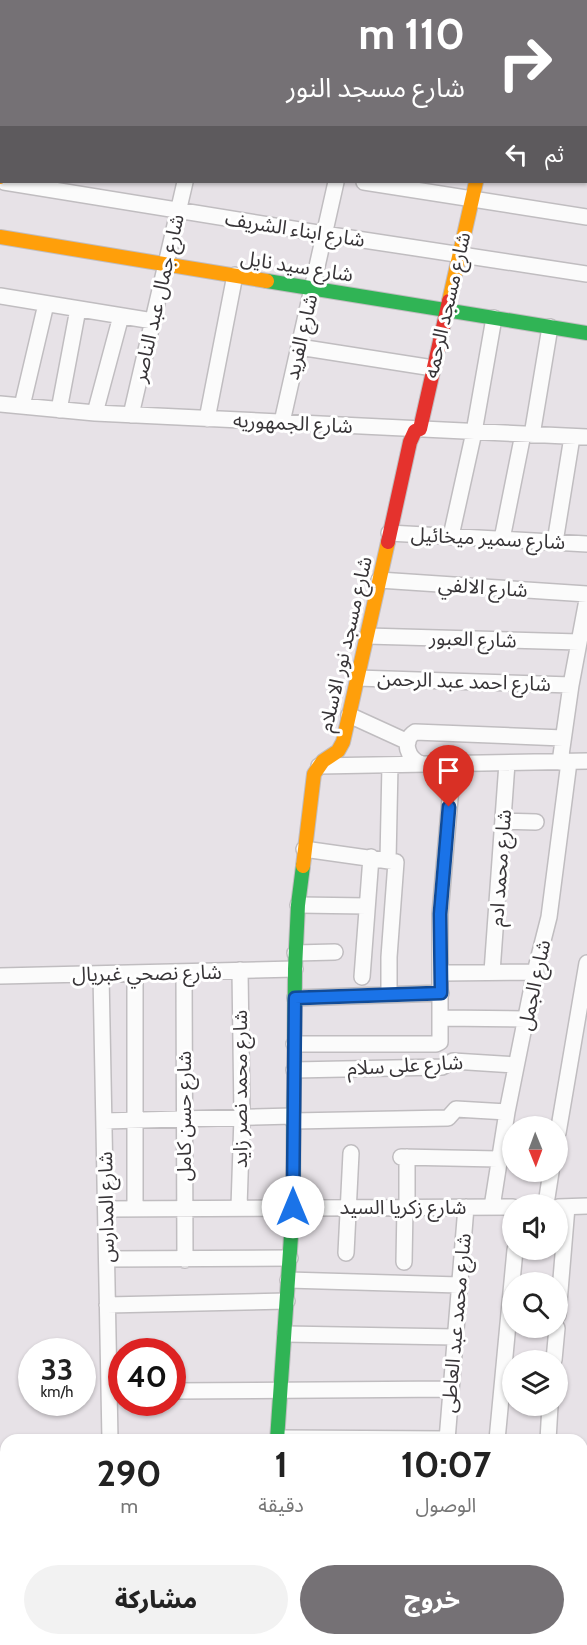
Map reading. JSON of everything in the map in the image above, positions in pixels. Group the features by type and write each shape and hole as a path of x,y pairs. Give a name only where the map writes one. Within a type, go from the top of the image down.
{"street":[{"name":"شارع ابناء الشريف","path":"19,183 324,234 587,274"},
{"name":"شارع جمال عبد الناصر","path":"131,415 185,183"},
{"name":"شارع الفريد","path":"282,422 336,183"},
{"path":"371,183 587,217"},
{"name":"شارع مسجد الرحمه","path":"420,429 476,183"},
{"name":"شارع سيد نايل","path":"0,237 587,333"},
{"path":"207,419 235,275"},
{"path":"0,297 153,321"},
{"path":"22,406 45,304"},
{"path":"59,410 78,309"},
{"path":"95,413 121,316"},
{"path":"451,536 474,432 495,318"},
{"path":"502,539 528,434 550,327"},
{"path":"299,346 432,368"},
{"name":"شارع الجمهوريه","path":"0,404 95,413 580,437"},
{"name":"شارع مسجد نور الاسلام","path":"319,766 341,747 410,442 415,431 420,429"},
{"path":"555,542 580,437"},
{"name":"شارع سمير ميخائيل","path":"389,533 587,544"},
{"name":"شارع الالفي","path":"379,580 587,594"},
{"name":"شارع الجمل","path":"492,1207 498,1159 516,1065 549,917 564,762 563,738 587,600"},
{"name":"شارع العبور","path":"367,636 579,642"},
{"name":"شارع احمد عبد الرحمن","path":"357,678 571,685"},
{"path":"349,715 408,742"},
{"path":"421,764 411,758 408,753 408,742 411,734 415,732 563,738"},
{"path":"278,1434 293,1207 295,961 298,905 314,774 319,766 587,761"},
{"name":"شارع محمد ادم","path":"492,972 507,763"},
{"path":"294,1044 436,1044 441,1040 440,914 453,764"},
{"path":"390,765 391,860"},
{"path":"503,821 536,822"},
{"path":"304,849 391,860 397,864 389,957 389,995"},
{"path":"363,977 371,857"},
{"path":"298,905 367,906"},
{"name":"شارع نصحي غبريال","path":"0,976 240,970 335,952"},
{"path":"561,1116 587,963"},
{"name":"شارع محمد نصر زايد","path":"239,1208 242,1117 240,970"},
{"name":"شارع حسن كامل","path":"184,972 185,1260"},
{"path":"440,973 535,972"},
{"path":"135,973 135,1208"},
{"name":"شارع المدارس","path":"101,974 111,1338"},
{"path":"295,998 441,993"},
{"path":"441,1018 526,1019"},
{"name":"شارع على سلام","path":"294,1070 439,1067 453,1061 516,1065"},
{"path":"104,1121 242,1117 448,1118 456,1109 507,1112"},
{"path":"346,1253 351,1153"},
{"path":"404,1262 406,1207 404,1157 498,1159"},
{"path":"568,1207 587,1206"},
{"name":"شارع محمد عبد العاطى","path":"447,1434 466,1207"},
{"name":"شارع زكريا السيد","path":"106,1209 502,1207"},
{"path":"107,1259 290,1258"},
{"path":"498,1434 514,1260"},
{"path":"288,1280 459,1285"},
{"path":"108,1305 287,1301"},
{"path":"285,1334 455,1337"},
{"path":"186,1391 451,1389"},
{"name":"شارع المدارس","path":"111,1434 112,1416"},
{"path":"548,1434 549,1416"}],"traffic: fast":[{"path":"267,281 587,333"},
{"path":"277,1434 293,1207 295,969 298,905 303,866"}],"traffic: slow":[{"path":"449,301 476,183"},
{"path":"0,237 267,281"},
{"path":"303,866 314,774 323,761 338,751 343,742 388,542"}],"traffic: jam":[{"path":"388,542 410,442 415,431 420,429 449,301"}],"route":[{"path":"293,1207 295,998 441,993 440,914 449,807"}]}
